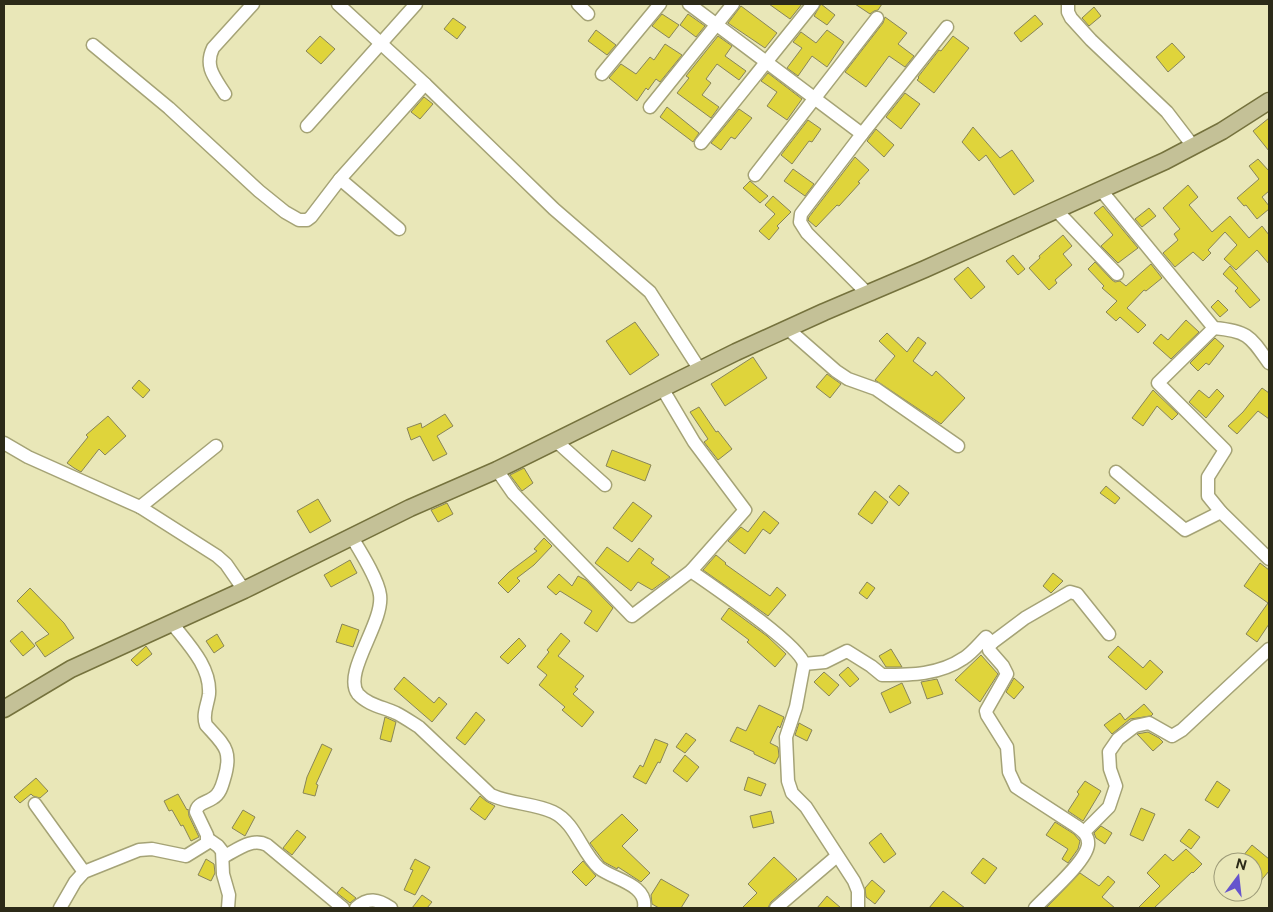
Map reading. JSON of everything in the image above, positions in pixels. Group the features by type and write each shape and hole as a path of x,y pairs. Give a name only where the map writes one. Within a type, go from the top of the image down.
{"main road":[{"path":"4,709 71,669 244,590 352,536 497,470 700,370 1165,160 1222,131 1269,101"}],"street":[{"path":"338,4 425,84 554,209 650,292 700,370"},
{"path":"307,126 416,4"},
{"path":"578,4 588,14"},
{"path":"602,74 660,4"},
{"path":"689,4 862,134"},
{"path":"650,107 733,4"},
{"path":"702,143 813,4"},
{"path":"1068,4 1070,18 1167,112 1193,146"},
{"path":"225,94 210,68 210,54 246,6"},
{"path":"754,175 877,18"},
{"path":"868,294 807,232 800,222 801,214 947,27"},
{"path":"93,46 169,108 260,191 285,212 299,220 307,220 311,217 340,179 425,84"},
{"path":"340,179 399,229"},
{"path":"1100,189 1214,328 1235,330 1252,340 1269,363"},
{"path":"1056,210 1117,274"},
{"path":"1214,328 1158,382 1225,450 1208,477 1208,496 1221,512 1269,560"},
{"path":"788,329 836,371 848,379 876,389 958,446"},
{"path":"497,470 514,493 632,616 691,572 745,510 694,442 662,388"},
{"path":"556,440 605,485"},
{"path":"4,443 28,456 140,507 217,556 226,564 244,590"},
{"path":"140,507 216,446"},
{"path":"1116,472 1185,530 1221,512"},
{"path":"352,536 377,584 380,595 380,609 372,634 355,671 354,683 357,692 372,704 406,718 419,727 490,795 499,799 546,810 564,819 585,852 598,867 606,873 626,880 633,886 643,897 644,908"},
{"path":"691,572 731,599 786,641 803,659 804,664 796,707 786,737 788,781 792,793 806,807 854,881 858,891 858,908"},
{"path":"1035,908 1083,857 1088,844 1084,832 1016,787 1011,778 1007,746 986,711 1007,674 990,650 989,645 1025,618 1070,592 1077,594 1108,634"},
{"path":"172,622 204,666 208,679 209,694 204,720 225,747 228,756 228,767 220,791 215,798 196,808 208,839 222,851 223,874 230,896 228,908"},
{"path":"804,664 825,662 847,651 882,675 911,675 942,670 965,658 986,637 992,643"},
{"path":"1084,832 1109,807 1116,786 1110,769 1109,752 1118,738 1134,726 1149,723 1172,736 1182,730 1269,648"},
{"path":"35,804 84,872"},
{"path":"60,908 74,882 84,872 139,850 152,849 186,856 207,843 208,839"},
{"path":"223,857 252,842 260,842 267,845 343,908"},
{"path":"776,908 837,856"},
{"path":"356,908 361,903 369,900 373,904 391,908"}],"building":[{"path":"769,4 802,4 790,19"},
{"path":"821,4 835,15 827,25 814,16"},
{"path":"855,4 882,4 878,10 870,14"},
{"path":"741,6 777,33 765,48 728,23"},
{"path":"1094,7 1101,16 1089,26 1082,18"},
{"path":"662,14 679,25 669,38 652,26"},
{"path":"688,14 705,26 696,37 680,25"},
{"path":"1035,15 1043,24 1021,42 1014,33"},
{"path":"885,17 907,33 898,44 914,56 905,67 889,56 866,87 845,72 883,23"},
{"path":"453,18 466,27 457,39 444,29"},
{"path":"596,30 616,45 607,55 588,41"},
{"path":"827,30 844,42 827,67 812,56 798,76 787,68 802,48 793,42 801,32 816,43"},
{"path":"320,36 335,49 321,64 306,51"},
{"path":"718,36 732,46 725,56 746,71 739,80 717,64 706,79 711,83 702,95 719,107 711,118 677,93 689,78 686,76"},
{"path":"953,36 969,48 934,93 917,80 918,77 939,50 941,51"},
{"path":"1172,43 1185,57 1168,72 1156,57"},
{"path":"665,44 682,55 660,82 656,79 648,90 646,88 637,101 609,78 621,64 636,74 650,57 654,60"},
{"path":"768,73 802,99 787,120 767,106 777,92 761,81"},
{"path":"905,93 920,104 901,129 886,117"},
{"path":"424,97 433,104 420,119 411,112"},
{"path":"667,107 699,133 693,142 660,117"},
{"path":"739,109 752,118 735,139 731,137 721,150 711,143"},
{"path":"1269,118 1269,151 1253,131"},
{"path":"808,120 821,129 812,142 809,141 792,164 781,155"},
{"path":"973,127 1000,158 1012,150 1034,181 1014,195 986,155 979,161 962,142"},
{"path":"876,129 894,145 884,157 867,141"},
{"path":"855,157 869,170 839,206 837,205 816,227 808,220 809,217"},
{"path":"1258,159 1269,171 1269,191 1262,197 1269,206 1269,209 1257,219 1246,205 1244,206 1237,198 1259,179 1249,166"},
{"path":"793,169 814,184 805,196 784,181"},
{"path":"750,181 768,196 760,203 743,188"},
{"path":"1188,185 1198,197 1189,205 1212,232 1230,216 1249,238 1262,226 1269,235 1269,264 1257,250 1236,270 1224,259 1237,245 1225,232 1208,250 1211,253 1203,261 1193,252 1175,267 1163,253 1178,240 1174,234 1180,229 1163,208"},
{"path":"773,196 791,212 777,226 779,228 769,240 759,231 775,214 765,205"},
{"path":"1103,206 1138,248 1118,263 1101,246 1113,235 1094,213"},
{"path":"1149,208 1156,216 1142,227 1135,219"},
{"path":"1063,235 1072,246 1063,254 1072,265 1055,280 1057,283 1049,290 1029,268 1040,258 1039,256"},
{"path":"1013,255 1025,269 1018,275 1006,261"},
{"path":"1095,262 1112,280 1115,282 1120,281 1126,286 1151,264 1162,278 1146,291 1144,290 1127,308 1146,325 1138,333 1120,317 1116,321 1106,312 1117,301 1102,288 1104,286 1088,269"},
{"path":"1230,266 1260,300 1250,308 1235,291 1238,288 1223,274"},
{"path":"968,267 985,287 971,299 954,279"},
{"path":"1218,300 1228,310 1220,317 1211,307"},
{"path":"1186,320 1199,332 1171,359 1153,343 1161,334 1168,340"},
{"path":"635,322 659,355 630,375 606,341"},
{"path":"887,333 907,352 918,337 926,343 913,361 932,376 936,371 965,398 941,424 875,380 895,356 879,341"},
{"path":"1215,338 1224,346 1209,365 1206,363 1198,371 1190,363"},
{"path":"753,357 767,378 725,406 711,384"},
{"path":"827,374 841,384 830,398 816,387"},
{"path":"139,380 150,390 143,398 132,388"},
{"path":"1262,388 1269,393 1269,419 1258,411 1237,434 1228,426 1243,412"},
{"path":"1217,389 1224,396 1206,418 1189,402 1199,390 1209,398"},
{"path":"1153,390 1178,414 1172,420 1157,406 1143,426 1132,418"},
{"path":"699,407 716,432 718,431 732,449 718,460 704,442 708,439 690,412"},
{"path":"445,414 453,426 437,436 447,454 433,461 420,436 411,440 407,428 421,423 422,428"},
{"path":"108,416 126,436 105,455 99,449 81,472 67,463 88,437 86,435"},
{"path":"612,450 651,465 645,481 606,466"},
{"path":"524,468 533,483 522,491 510,475"},
{"path":"899,485 909,493 899,506 889,497"},
{"path":"1106,486 1120,498 1115,504 1100,493"},
{"path":"875,491 888,502 872,524 858,514"},
{"path":"318,499 331,521 310,533 297,511"},
{"path":"633,502 652,516 632,542 613,528"},
{"path":"447,503 453,514 438,522 431,510"},
{"path":"764,511 779,523 770,534 763,529 745,554 728,541 741,527 748,532"},
{"path":"544,538 552,546 534,565 517,578 520,581 508,593 498,583 509,572 537,551 534,549"},
{"path":"607,547 628,562 639,548 654,559 651,563 670,577 652,590 638,582 631,591 595,563"},
{"path":"716,555 725,564 770,596 777,587 786,595 768,616 703,570"},
{"path":"350,560 357,573 331,587 324,575"},
{"path":"1260,563 1269,570 1269,624 1257,642 1246,634 1268,603 1244,586"},
{"path":"1053,573 1063,581 1051,593 1043,586"},
{"path":"559,574 572,586 578,576 586,580 613,608 597,632 584,623 592,611 560,591 556,595 547,587"},
{"path":"867,582 875,588 867,599 859,593"},
{"path":"30,588 64,623 74,638 45,657 35,643 49,634 17,601"},
{"path":"729,608 767,636 786,654 775,667 747,642 749,640 721,619"},
{"path":"342,624 359,630 353,647 336,642"},
{"path":"22,631 35,646 23,656 10,641"},
{"path":"561,633 570,641 558,656 584,676 575,687 578,689 573,694 594,712 582,727 562,710 565,707 539,685 547,675 537,667 549,652 547,650"},
{"path":"217,634 224,646 214,653 206,641"},
{"path":"519,638 526,646 508,664 500,657"},
{"path":"146,646 152,654 137,666 131,660"},
{"path":"1118,646 1143,668 1150,660 1163,672 1146,690 1108,657"},
{"path":"891,649 902,667 886,667 879,656"},
{"path":"981,655 998,674 980,702 955,680"},
{"path":"848,667 859,679 850,687 839,675"},
{"path":"824,672 839,685 829,696 814,682"},
{"path":"404,677 434,703 439,697 447,704 432,722 394,689"},
{"path":"1014,678 1024,687 1014,699 1006,692"},
{"path":"937,679 943,694 927,699 921,682"},
{"path":"902,683 911,703 890,713 881,693"},
{"path":"1144,704 1153,714 1151,716 1130,719 1112,734 1104,725 1120,713 1125,720"},
{"path":"759,705 784,717 780,728 778,726 770,743 778,747 779,756 775,764 730,741 737,727 746,731"},
{"path":"476,712 485,720 465,745 456,738"},
{"path":"385,717 396,722 391,742 380,739"},
{"path":"799,723 812,730 807,741 795,735"},
{"path":"1148,732 1163,742 1153,751 1137,734"},
{"path":"686,733 696,740 685,753 676,747"},
{"path":"655,739 668,744 660,763 658,762 646,784 633,777 640,765 643,767"},
{"path":"322,744 332,749 316,784 318,785 315,796 303,793 307,777"},
{"path":"685,755 699,767 687,782 673,771"},
{"path":"748,777 766,784 761,796 744,790"},
{"path":"36,778 48,791 40,798 31,794 20,803 14,797"},
{"path":"1085,781 1101,791 1083,821 1068,811 1079,794 1077,792"},
{"path":"1217,781 1230,790 1218,808 1205,800"},
{"path":"178,794 188,809 189,816 199,837 191,841 183,825 181,826 172,810 169,811 164,801"},
{"path":"480,796 495,806 485,820 470,809"},
{"path":"1141,808 1155,814 1143,841 1130,835"},
{"path":"243,810 255,817 245,836 232,828"},
{"path":"771,811 774,823 753,828 750,816"},
{"path":"622,814 638,830 622,846 650,873 641,882 618,867 617,869 604,862 590,843"},
{"path":"1055,822 1074,834 1080,841 1078,849 1068,863 1062,859 1068,849 1046,835"},
{"path":"1101,826 1112,833 1105,844 1096,838 1094,833"},
{"path":"1189,829 1200,837 1191,849 1180,841"},
{"path":"297,830 306,837 292,855 283,848"},
{"path":"881,833 896,854 884,863 869,843"},
{"path":"1252,845 1260,852 1246,852"},
{"path":"1186,849 1202,864 1154,908 1138,908 1160,886 1147,873 1165,854 1173,861"},
{"path":"1263,854 1269,859 1269,871 1263,878"},
{"path":"774,857 797,879 771,902 768,908 742,908 757,893 748,884"},
{"path":"983,858 997,868 985,884 971,873"},
{"path":"206,859 214,864 215,873 211,881 198,875"},
{"path":"415,859 430,867 415,895 404,890 413,870 410,869"},
{"path":"583,861 596,876 586,886 572,872"},
{"path":"1080,873 1099,886 1108,876 1115,882 1102,897 1115,908 1046,908"},
{"path":"661,879 689,895 681,908 659,908 652,904 651,895"},
{"path":"872,880 885,891 875,904 866,897 865,888"},
{"path":"342,887 356,898 350,903 337,893"},
{"path":"943,891 965,908 929,908"},
{"path":"422,895 432,902 427,908 412,908"},
{"path":"827,896 841,908 817,908"}]}
